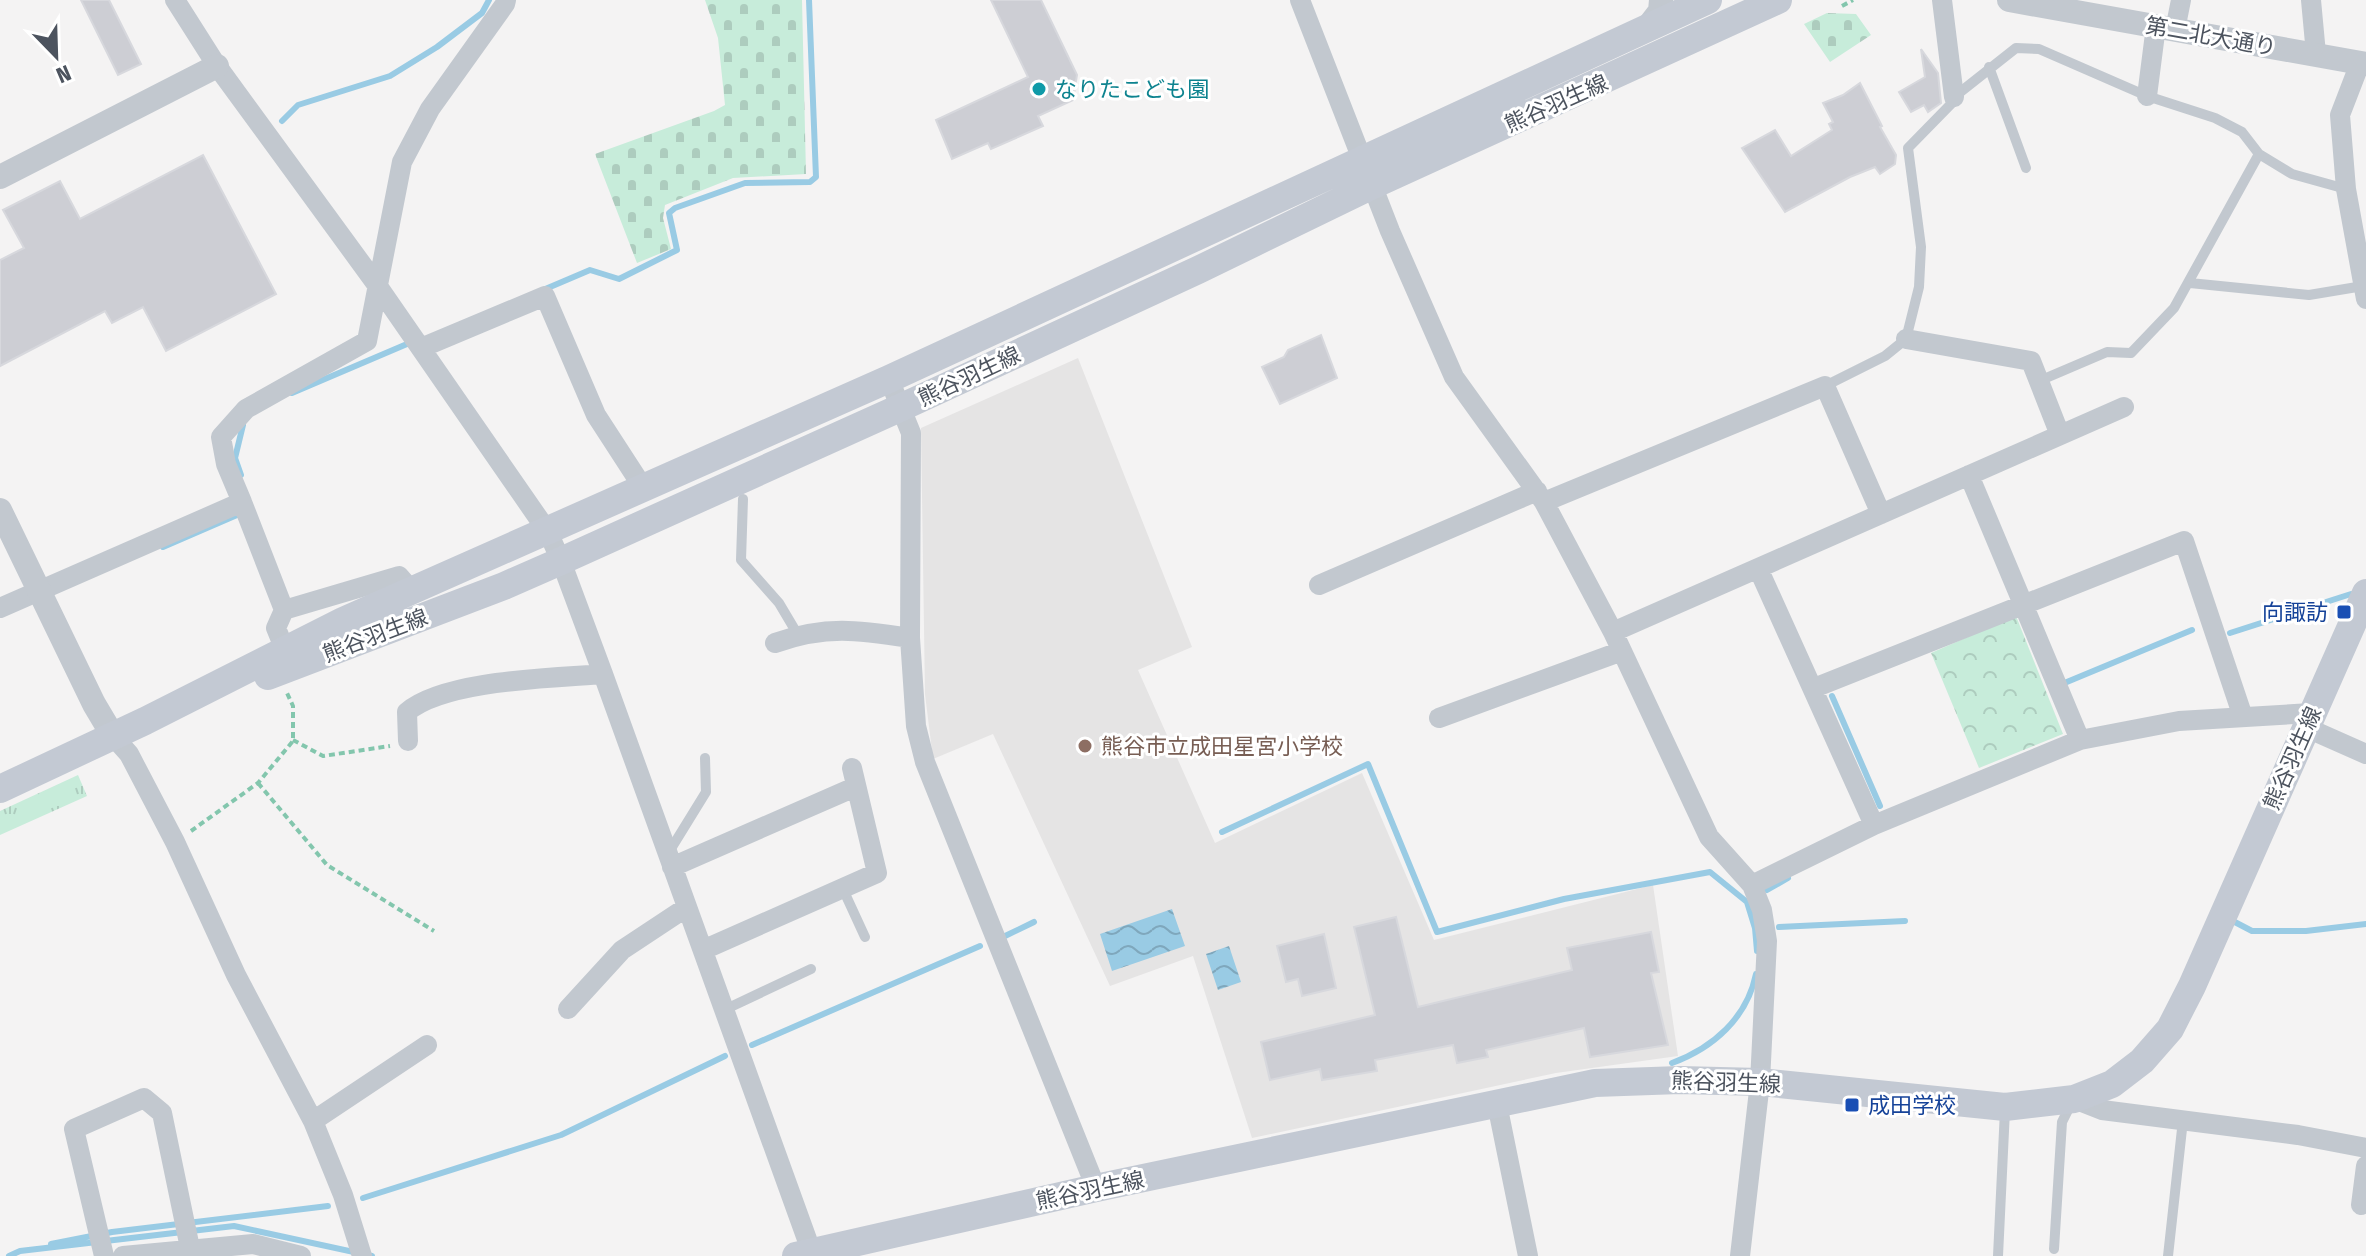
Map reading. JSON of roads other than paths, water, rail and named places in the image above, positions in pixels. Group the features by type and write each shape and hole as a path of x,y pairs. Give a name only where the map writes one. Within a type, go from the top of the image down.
{"main road":[{"name":"熊谷羽生線","path":"281,661 504,586 1198,270 1368,172 1647,28 1708,0"},
{"name":"熊谷羽生線","path":"0,789 281,661 412,591 889,379 1368,172 1778,0"},
{"name":"熊谷羽生線","path":"807,1255 1096,1188 1595,1083 1680,1080 1760,1082 2005,1107 2074,1099 2112,1084 2142,1061 2170,1029 2366,593"}],"street":[{"path":"175,0 217,66 377,285 548,532 703,950 807,1255"},
{"path":"281,661 276,628 284,610 226,464 221,437 246,409 367,341 402,162 430,109 506,0"},
{"path":"1300,0 1390,231 1454,377 1540,496 1618,641 1709,837 1752,885 1762,910 1767,941 1760,1082 1740,1256"},
{"path":"1647,28 1660,11 1661,0"},
{"path":"1942,0 1954,97"},
{"name":"第二北大通り","path":"2009,0 2363,63"},
{"path":"2147,96 2154,55 2181,0"},
{"path":"2311,0 2316,54"},
{"path":"2363,63 2340,115 2365,293"},
{"path":"0,177 217,66"},
{"path":"421,348 545,296 596,415 644,489"},
{"path":"1906,339 2031,361 2060,435"},
{"path":"889,379 911,433 910,638 916,726 925,762 1096,1188"},
{"path":"1319,585 1825,386 1881,514"},
{"path":"1439,718 1618,641 1758,568 2124,407"},
{"path":"1969,475 2080,740"},
{"path":"0,608 242,502"},
{"path":"0,510 41,589 94,704 113,736 129,754 175,842 236,975 313,1121 343,1195 359,1248"},
{"path":"1814,688 2184,541 2243,717"},
{"path":"1758,568 1874,825"},
{"path":"284,610 399,576 412,591"},
{"path":"775,643 798,635 853,629 910,638"},
{"path":"408,741 407,712 429,698 484,686 603,674"},
{"path":"1752,885 1874,825 2080,740 2179,721 2243,717 2308,720 2366,754"},
{"path":"670,860 854,778 877,873 703,950"},
{"path":"568,1009 622,950 687,907"},
{"path":"313,1121 427,1045"},
{"path":"190,1246 162,1113 144,1098 74,1129 97,1227 110,1255 190,1246 253,1244 301,1256"},
{"path":"2074,1099 2102,1110 2298,1135 2366,1148"},
{"path":"1497,1104 1528,1256"},
{"path":"2361,1205 2366,1166"}],"lane":[{"path":"1825,386 1885,356 1906,339 1919,287 1921,247 1908,148 1952,103 1954,97 2016,48 2039,49 2147,96 2215,118 2242,132 2259,154 2292,174 2353,195"},
{"path":"1989,67 2026,168"},
{"path":"2039,381 2107,352 2131,353 2174,308 2259,154"},
{"path":"2190,283 2309,295 2365,293"},
{"path":"743,499 741,560 779,603 798,635"},
{"path":"670,860 706,792 705,758"},
{"path":"842,887 865,937"},
{"path":"724,1010 811,969"},
{"path":"2054,1249 2062,1122 2074,1099"},
{"path":"1998,1256 2005,1107"},
{"path":"2168,1256 2183,1120"}],"water":[{"path":"1172,909 1185,946 1112,971 1100,934"},
{"path":"1229,946 1241,982 1218,990 1206,954"}],"waterway":[{"path":"282,121 298,105 390,76 437,47 482,13 489,0"},
{"path":"543,290 590,270 619,279 677,250 669,213 675,208 745,183 810,182 816,177 809,0"},
{"path":"292,393 407,344"},
{"path":"241,475 235,458 243,425"},
{"path":"163,547 237,515"},
{"path":"2230,633 2351,594"},
{"path":"2062,684 2192,630"},
{"path":"1832,696 1880,806"},
{"path":"1222,832 1368,764 1437,932 1564,899 1710,872 1747,902 1755,928 1757,951"},
{"path":"1767,890 1788,878"},
{"path":"2229,919 2252,931 2306,931 2366,924"},
{"path":"1779,927 1905,921"},
{"path":"1003,937 1034,922"},
{"path":"752,1045 980,946"},
{"path":"1672,1063 1701,1049 1726,1029 1745,1004 1756,974"},
{"path":"363,1198 561,1135 725,1056"},
{"path":"51,1244 112,1232 328,1206"},
{"path":"9,1256 20,1251 234,1226 372,1256"}],"place":[{"name":"なりたこども園","path":"1039,89"},
{"name":"向諏訪","path":"2344,612"},
{"name":"熊谷市立成田星宮小学校","path":"1085,746"},
{"name":"成田学校","path":"1852,1105"}]}
